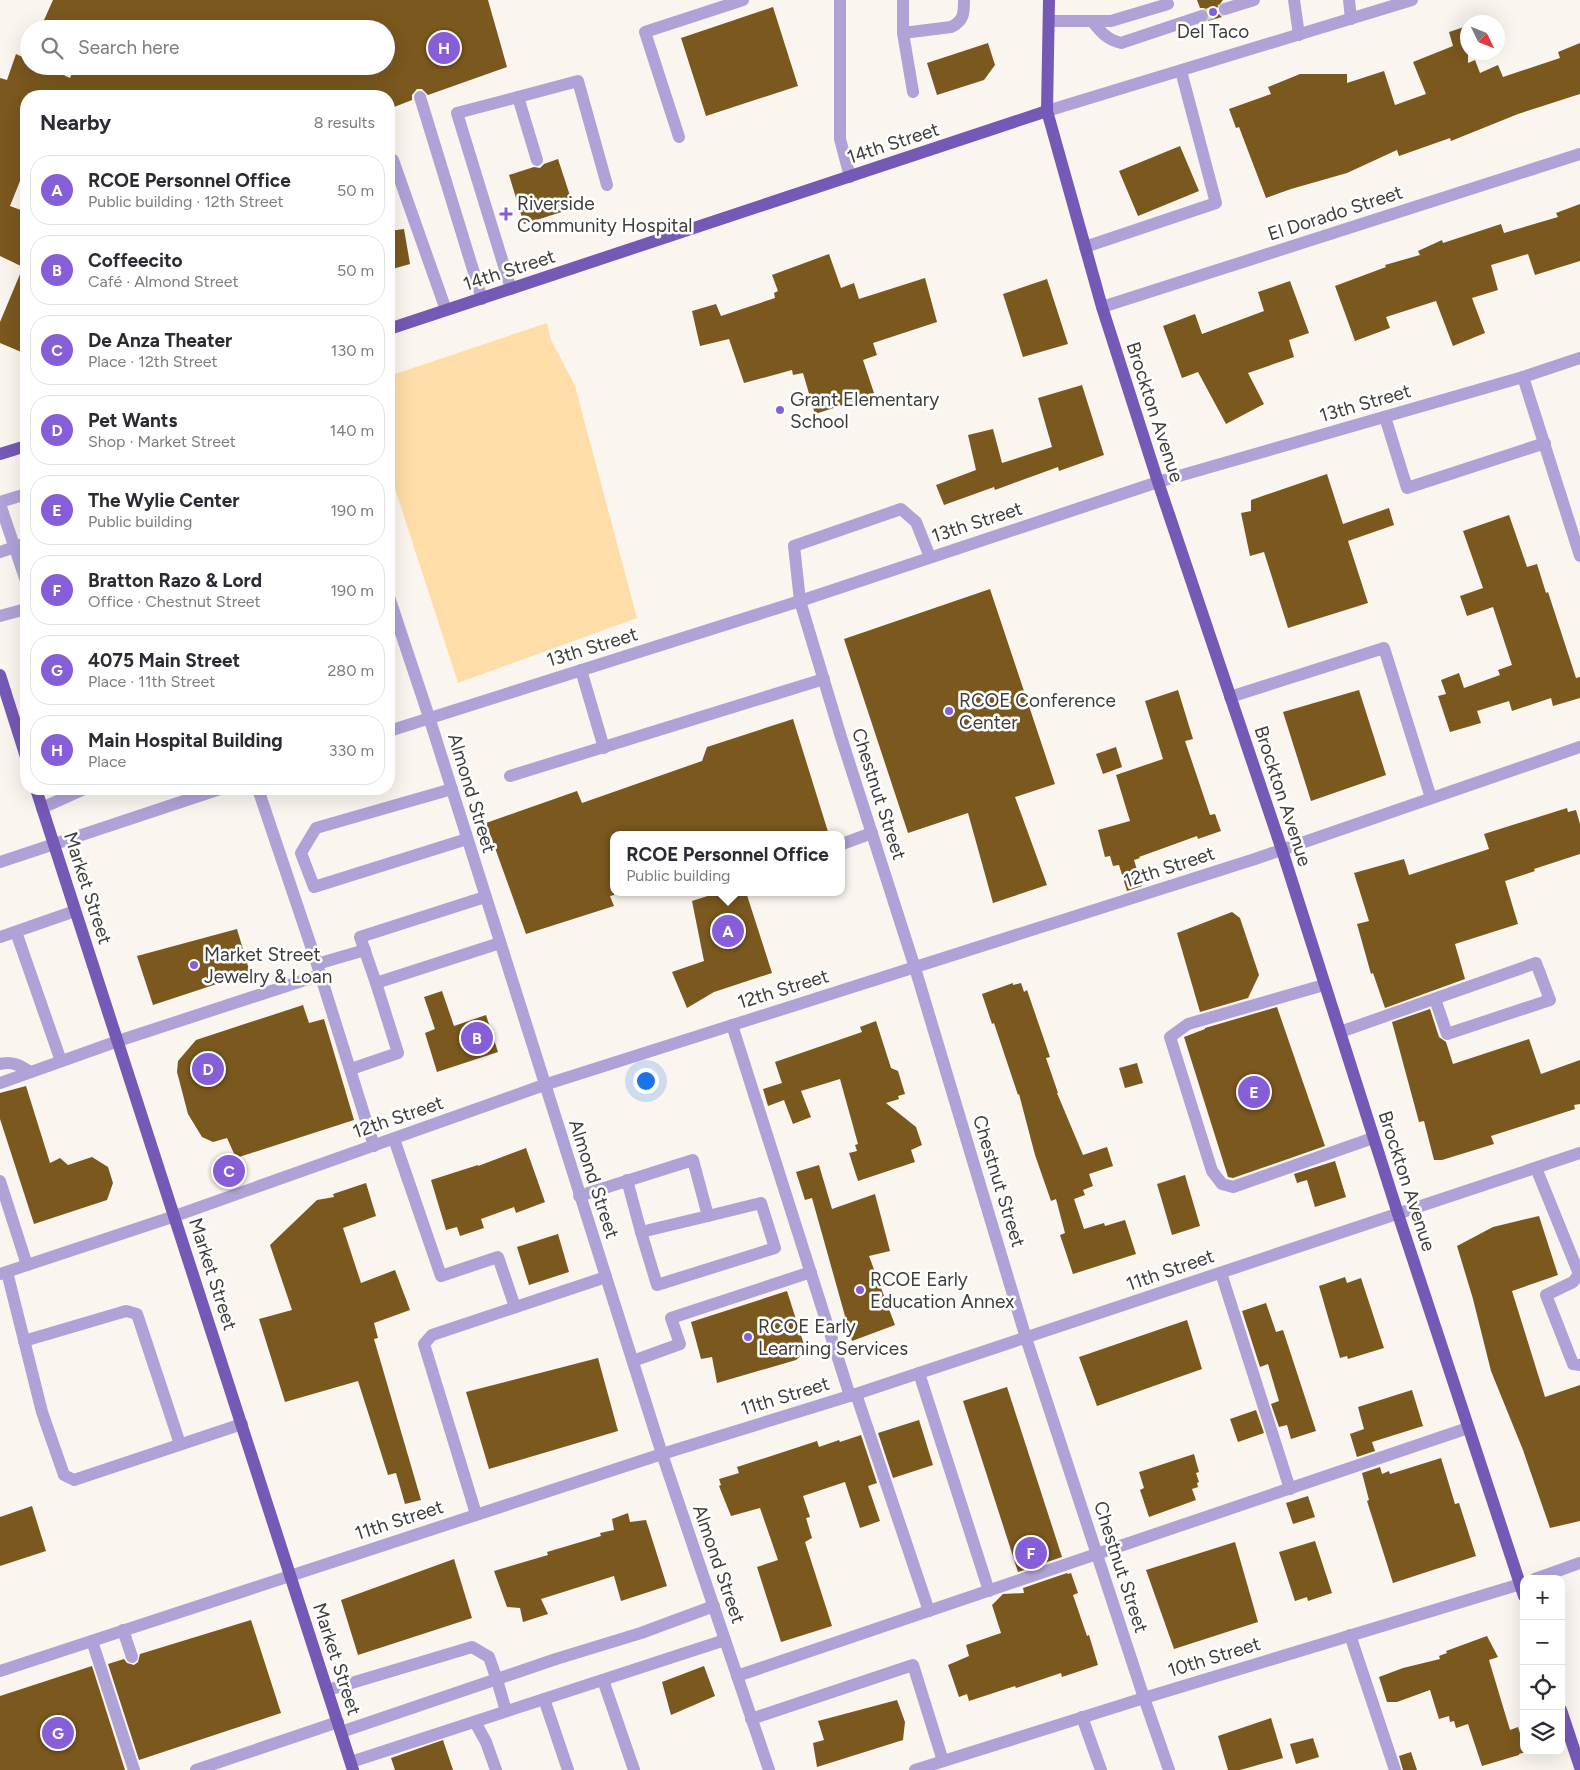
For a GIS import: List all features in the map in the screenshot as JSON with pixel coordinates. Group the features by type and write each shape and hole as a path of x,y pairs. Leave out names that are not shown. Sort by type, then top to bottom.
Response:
{"main road":[{"name":"Brockton Avenue","path":"1049,0 1047,111 1102,307 1158,482 1282,850 1398,1214 1520,1582"},
{"name":"14th Street","path":"395,327 1047,111"},
{"path":"0,454 20,448"},
{"path":"0,674 20,738"},
{"name":"Market Street","path":"38,795 352,1766"},
{"path":"1565,1722 1580,1767"}],"street":[{"path":"679,137 645,32 743,0"},
{"path":"840,0 840,139 850,177"},
{"path":"903,0 903,33 913,92"},
{"path":"903,33 951,27 957,24 962,19 964,0"},
{"path":"1225,9 1254,0"},
{"path":"1294,0 1299,35"},
{"path":"1349,0 1351,18"},
{"name":"14th Street","path":"1047,111 1412,0"},
{"path":"1049,21 1111,21 1168,4"},
{"path":"1092,21 1102,34 1112,41 1121,43 1202,16"},
{"path":"1085,247 1216,202 1181,71"},
{"path":"511,289 457,113 578,81 607,185"},
{"path":"420,97 482,299"},
{"path":"518,98 537,160"},
{"name":"El Dorado Street","path":"1102,307 1580,154"},
{"path":"395,168 446,310"},
{"name":"13th Street","path":"395,729 800,601 1158,482 1523,377 1580,358"},
{"path":"1523,377 1580,556"},
{"path":"1385,417 1407,488 1545,443"},
{"path":"0,552 20,545 0,503 20,496"},
{"name":"Chestnut Street","path":"930,557 916,522 901,508 794,546 800,601 915,968 1026,1338 1169,1770"},
{"path":"0,616 20,611"},
{"name":"Almond Street","path":"395,615 662,1454 769,1770"},
{"path":"1230,697 1384,648 1431,798"},
{"path":"581,670 604,748"},
{"path":"510,776 824,679"},
{"name":"12th Street","path":"3,1273 175,1216 544,1085 1282,850 1580,747"},
{"path":"452,790 316,828 301,853 314,887 467,839"},
{"path":"42,808 71,795"},
{"path":"0,862 202,795"},
{"path":"260,795 319,969 374,1146"},
{"path":"845,843 872,833"},
{"path":"351,1069 398,1053 380,982 360,937 485,897"},
{"path":"0,937 76,911"},
{"path":"16,932 61,1061"},
{"path":"380,982 500,943"},
{"path":"0,1083 319,969 365,950"},
{"path":"1340,1032 1536,963 1550,1000 1447,1034 1435,999"},
{"path":"1324,985 1188,1024 1170,1037 1212,1171 1222,1184 1234,1186 1374,1138"},
{"path":"732,1025 811,1272 929,1611"},
{"path":"0,1064 8,1062 19,1065 30,1072"},
{"path":"394,1139 440,1276 498,1257 515,1307"},
{"name":"11th Street","path":"0,1671 476,1514 853,1395 1580,1154"},
{"path":"580,1196 693,1160 708,1216"},
{"path":"1536,1168 1579,1274 1573,1282 1546,1295 1573,1364 1580,1365"},
{"path":"627,1180 641,1232 657,1285 775,1248 761,1203 641,1232"},
{"path":"0,1181 27,1265"},
{"path":"632,1361 680,1344 671,1318 811,1272"},
{"path":"3,1273 24,1341 42,1412 64,1475 74,1480 242,1424"},
{"path":"1222,1273 1290,1489"},
{"path":"476,1514 424,1344 432,1336 606,1277"},
{"path":"24,1341 126,1311 137,1314 180,1444"},
{"path":"920,1373 989,1591"},
{"path":"737,1676 1468,1428"},
{"path":"1546,1575 1580,1563"},
{"name":"10th Street","path":"915,1770 1350,1635 1520,1589"},
{"path":"196,1770 497,1680 556,1659 640,1633 714,1606"},
{"path":"123,1630 132,1657"},
{"path":"1350,1635 1395,1770"},
{"path":"92,1640 134,1770"},
{"path":"352,1766 506,1711 725,1640"},
{"path":"328,1690 472,1647 488,1657 506,1711"},
{"path":"751,1719 913,1665 943,1761"},
{"path":"603,1680 634,1770"},
{"path":"544,1699 568,1770"},
{"path":"1082,1718 1101,1770"},
{"path":"475,1722 486,1742 496,1770"}],"shaded area":[{"path":"547,323 551,340 575,386 637,618 458,683 395,489 395,374"}],"building":[{"path":"53,0 488,0 507,67 428,95 422,89 417,89 412,95 412,100 395,107 395,90 20,90 20,181 10,206 20,210 20,266 0,256 0,78 7,80 16,54 20,56 20,75 64,75 70,78 71,75 395,75 395,20 44,20"},
{"path":"1197,0 1223,0 1217,8 1217,12 1222,17 1208,21 1210,13 1204,8 1200,8"},
{"path":"773,7 798,86 706,116 681,38"},
{"path":"1460,28 1460,60 1468,60 1468,63 1475,60 1480,73 1498,65 1503,77 1560,58 1558,52 1580,43 1580,94 1518,114 1451,141 1450,138 1399,156 1397,150 1347,173 1266,198 1239,127 1236,128 1229,109 1271,94 1268,87 1300,74 1347,74 1347,83 1384,71 1395,105 1426,94 1413,62 1453,46 1449,32"},
{"path":"988,43 995,65 984,80 937,95 927,63"},
{"path":"1180,146 1199,191 1138,216 1119,171"},
{"path":"558,159 574,208 524,224 509,175 534,167 540,168 544,164"},
{"path":"1580,204 1580,261 1535,275 1528,254 1491,265 1498,290 1472,298 1485,333 1453,346 1436,301 1386,317 1390,328 1355,341 1335,286 1386,267 1385,265 1420,255 1418,251 1442,240 1443,243 1501,224 1504,233 1558,217 1556,213"},
{"path":"404,229 410,264 395,268 395,230"},
{"path":"829,254 841,288 854,283 859,299 925,278 937,322 873,343 877,355 863,360 874,393 815,414 803,373 793,375 792,370 744,383 729,339 700,346 692,311 716,304 721,316 775,298 774,293 778,291 772,275"},
{"path":"20,274 20,351 0,343 0,322"},
{"path":"1047,279 1068,344 1023,357 1003,294"},
{"path":"1290,281 1309,333 1289,340 1294,357 1248,373 1264,404 1226,424 1198,372 1182,378 1163,326 1195,314 1202,334 1264,311 1258,292"},
{"path":"1082,385 1104,455 1059,471 1058,467 995,490 994,487 944,505 936,485 976,470 968,435 993,429 1002,463 1052,447 1038,398"},
{"path":"1327,474 1343,524 1389,508 1394,525 1348,541 1368,603 1288,628 1264,552 1250,556 1241,513 1251,511 1251,500"},
{"path":"1509,515 1527,567 1537,564 1546,593 1548,592 1576,678 1580,677 1580,698 1553,706 1551,698 1512,711 1509,701 1477,711 1481,723 1450,732 1438,696 1446,694 1441,680 1459,673 1464,688 1500,675 1498,670 1512,665 1493,607 1467,616 1460,596 1483,588 1463,531"},
{"name":"RCOE Conference Center","path":"990,589 1055,784 1015,797 1047,885 993,903 968,813 908,833 844,639"},
{"path":"1178,690 1193,739 1185,741 1210,815 1215,814 1221,831 1198,839 1197,836 1134,860 1142,886 1127,891 1119,865 1113,866 1110,856 1105,857 1098,830 1130,821 1116,775 1163,759 1145,701"},
{"path":"1359,690 1386,775 1311,801 1283,712"},
{"path":"793,719 828,831 610,831 610,896 614,906 526,934 486,823 577,791 582,803 702,761 707,747"},
{"path":"1116,747 1122,767 1103,774 1096,754"},
{"path":"1567,808 1568,812 1576,810 1580,824 1580,854 1505,881 1518,924 1455,944 1465,979 1385,1008 1373,973 1371,974 1357,924 1369,921 1354,873 1404,859 1409,875 1489,849 1484,834"},
{"path":"708,896 747,896 772,973 714,992 687,1008 672,972 704,961 692,901"},
{"path":"1232,912 1240,918 1259,975 1248,998 1200,1012 1177,933"},
{"name":"Market Street Jewelry & Loan","path":"237,929 250,973 153,1005 137,956"},
{"path":"1013,983 1013,985 1021,983 1024,992 1027,990 1050,1057 1046,1058 1057,1093 1083,1155 1107,1147 1113,1166 1089,1174 1093,1186 1083,1190 1085,1195 1074,1199 1084,1229 1104,1223 1105,1226 1125,1220 1136,1254 1073,1274 1060,1235 1065,1233 1056,1199 1051,1201 1035,1155 1019,1094 982,994"},
{"path":"442,991 454,1026 486,1015 498,1052 437,1072 425,1033 435,1029 424,997"},
{"path":"303,1005 309,1023 324,1019 354,1120 236,1158 227,1138 213,1142 202,1137 188,1114 177,1072 178,1061 196,1040"},
{"path":"1277,1007 1325,1146 1233,1178 1228,1177 1184,1037 1205,1028"},
{"path":"1430,1009 1439,1037 1446,1042 1453,1064 1529,1039 1541,1074 1580,1060 1580,1104 1574,1105 1575,1109 1491,1136 1494,1144 1442,1160 1434,1160 1424,1121 1419,1122 1392,1022"},
{"path":"876,1021 891,1068 898,1071 905,1094 898,1096 899,1099 886,1103 916,1127 922,1145 911,1150 915,1162 858,1181 849,1153 857,1151 855,1145 858,1144 840,1079 801,1091 811,1117 793,1124 784,1100 768,1106 763,1089 782,1083 775,1062 862,1032 860,1027"},
{"path":"1137,1063 1143,1083 1125,1088 1119,1068"},
{"path":"26,1086 50,1163 60,1158 68,1165 92,1157 108,1167 113,1183 107,1200 34,1224 0,1119 0,1093"},
{"path":"526,1148 545,1202 516,1213 514,1207 481,1219 484,1228 460,1236 457,1227 446,1230 431,1180 478,1166"},
{"path":"1335,1161 1346,1197 1315,1207 1307,1180 1297,1183 1294,1174"},
{"name":"RCOE Early Education Annex","path":"819,1165 832,1209 875,1194 890,1251 869,1256 895,1325 852,1341 812,1198 805,1200 796,1172"},
{"path":"1185,1175 1200,1226 1172,1235 1157,1184"},
{"path":"366,1183 376,1216 343,1228 361,1283 395,1270 410,1310 374,1323 378,1338 374,1339 421,1500 405,1504 396,1473 388,1475 358,1381 285,1402 259,1319 292,1310 270,1245 317,1200 334,1197 333,1194"},
{"path":"1539,1216 1558,1275 1512,1291 1545,1397 1580,1385 1580,1521 1550,1528 1523,1450 1491,1371 1473,1299 1457,1246 1493,1227"},
{"path":"558,1234 569,1272 529,1285 517,1247"},
{"path":"1345,1277 1347,1283 1361,1278 1384,1348 1348,1359 1347,1356 1340,1358 1319,1286"},
{"name":"RCOE Early Learning Services","path":"787,1291 806,1351 796,1360 717,1383 712,1357 701,1359 691,1322"},
{"path":"1266,1303 1276,1332 1283,1330 1316,1431 1291,1439 1287,1425 1279,1427 1271,1404 1279,1401 1268,1364 1260,1367 1242,1311"},
{"path":"1187,1320 1202,1369 1097,1406 1079,1357"},
{"path":"598,1358 618,1431 489,1469 466,1392"},
{"path":"1007,1387 1062,1557 1018,1572 963,1401"},
{"path":"1412,1390 1423,1426 1372,1442 1375,1451 1357,1457 1350,1434 1364,1429 1358,1407"},
{"path":"1256,1410 1264,1433 1238,1442 1230,1419"},
{"path":"919,1420 933,1465 893,1478 878,1433"},
{"path":"861,1435 877,1483 868,1486 880,1521 860,1528 845,1482 803,1496 810,1517 806,1518 812,1538 805,1542 832,1626 781,1642 757,1567 778,1560 760,1508 731,1516 719,1486 721,1485 719,1479 739,1473 737,1467 817,1441 819,1447"},
{"path":"1194,1454 1199,1472 1196,1473 1199,1482 1197,1483 1198,1487 1192,1489 1196,1500 1149,1517 1140,1490 1144,1488 1139,1472"},
{"path":"1441,1458 1455,1504 1459,1503 1476,1556 1393,1583 1367,1501 1369,1500 1362,1473 1380,1467 1382,1474 1389,1471 1390,1474"},
{"path":"1308,1496 1315,1517 1293,1524 1286,1503"},
{"path":"32,1506 46,1551 0,1566 0,1517"},
{"path":"628,1513 630,1522 646,1520 667,1586 621,1601 614,1576 541,1599 548,1614 523,1622 520,1608 507,1607 494,1571 548,1555 547,1552 601,1536 600,1533 614,1530 612,1519"},
{"path":"1315,1541 1332,1593 1308,1601 1307,1597 1295,1601 1279,1552"},
{"path":"1235,1542 1258,1622 1174,1649 1146,1570"},
{"path":"454,1559 472,1618 358,1655 341,1600"},
{"path":"1071,1573 1078,1593 1073,1595 1087,1636 1089,1635 1098,1665 1062,1677 1061,1673 969,1701 967,1694 959,1697 948,1665 969,1656 966,1645 1001,1633 992,1605 1003,1594 1024,1593 1023,1588"},
{"path":"251,1620 281,1713 139,1760 108,1664 124,1659 127,1663 134,1665 138,1662 140,1654"},
{"path":"1487,1636 1498,1657 1489,1660 1510,1730 1518,1727 1520,1733 1519,1755 1482,1766 1468,1724 1456,1728 1454,1721 1450,1722 1449,1716 1439,1719 1430,1690 1397,1702 1387,1702 1379,1677 1403,1668 1440,1659 1439,1656 1447,1653 1446,1651"},
{"path":"92,1666 125,1770 0,1770 0,1696"},
{"path":"704,1666 715,1696 671,1715 662,1682"},
{"path":"897,1700 905,1722 903,1740 817,1767 813,1743 824,1740 818,1721"},
{"path":"1271,1718 1283,1758 1240,1770 1228,1770 1218,1736"},
{"path":"1313,1738 1319,1757 1296,1764 1290,1744"},
{"path":"443,1740 453,1770 395,1770 391,1758"},
{"path":"1411,1752 1417,1770 1403,1770 1399,1756"}],"tunnel":[{"path":"1202,16 1225,9"}],"place":[{"name":"Del Taco","path":"1213,12"},
{"name":"Main Hospital Building","path":"444,48"},
{"name":"Riverside Community Hospital","path":"506,214"},
{"name":"Grant Elementary School","path":"780,410"},
{"name":"RCOE Conference Center","path":"949,711"},
{"name":"RCOE Personnel Office","path":"728,931"},
{"name":"Market Street Jewelry & Loan","path":"194,965"},
{"name":"Coffeecito","path":"477,1038"},
{"name":"Pet Wants","path":"208,1069"},
{"name":"The Wylie Center","path":"1254,1092"},
{"name":"De Anza Theater","path":"229,1171"},
{"name":"RCOE Early Education Annex","path":"860,1290"},
{"name":"RCOE Early Learning Services","path":"748,1337"},
{"name":"Bratton Razo & Lord","path":"1031,1553"},
{"name":"4075 Main Street","path":"58,1733"}]}
